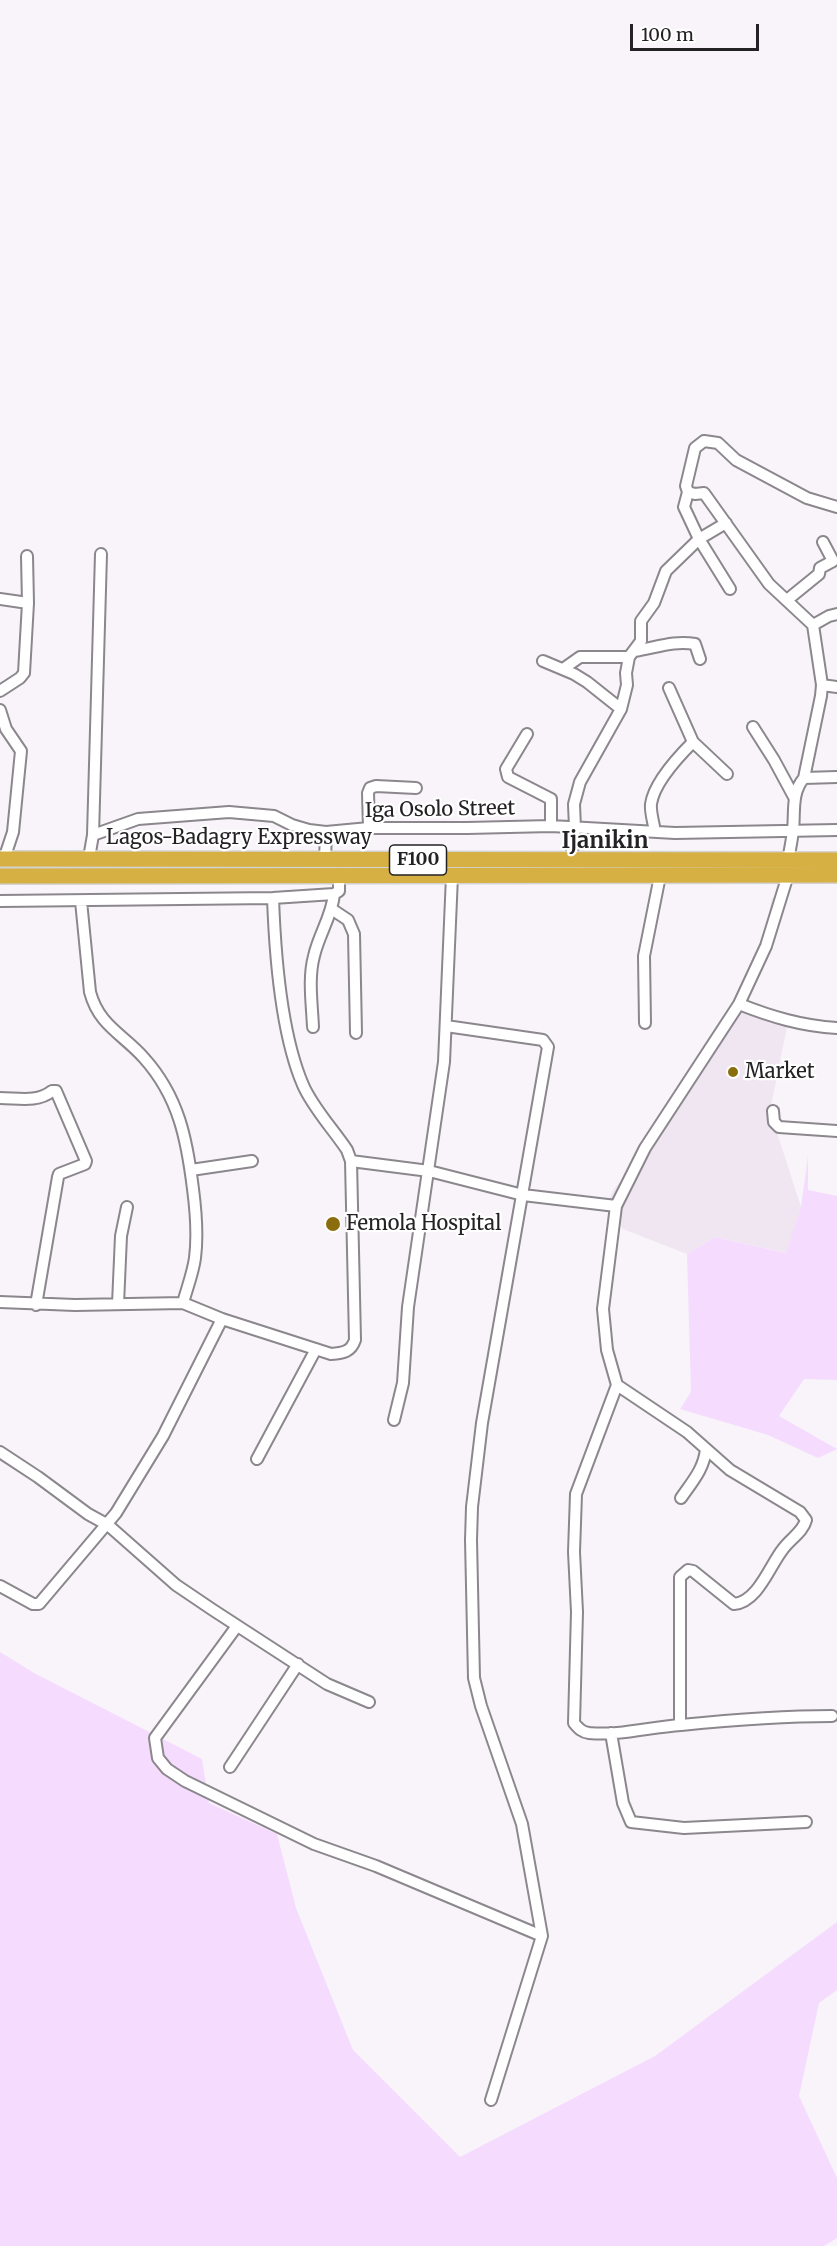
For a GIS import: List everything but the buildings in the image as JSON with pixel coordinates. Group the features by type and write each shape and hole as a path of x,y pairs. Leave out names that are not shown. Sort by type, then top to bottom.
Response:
{"highway":[{"name":"Lagos-Badagry Expressway","path":"2,859 571,859 788,867 837,875"},
{"name":"Lagos-Badagry Expressway","path":"0,876 660,876 788,867 837,860"}],"street":[{"path":"730,589 699,539 684,507 688,492 686,486 696,448 704,441 718,443 736,460 807,498 837,507"},
{"path":"688,492 704,493 745,548 758,571 813,625 822,685 819,710 804,778 798,785 794,798 793,832 788,867 766,946 740,1004 645,1148 616,1206 603,1309 607,1350 617,1385 576,1494 574,1552 577,1612 574,1723 579,1730 611,1734 680,1725 784,1716 832,1716"},
{"path":"571,859 574,804 579,782 621,709 627,685 626,673 632,654 641,641 641,621 654,603 666,571 699,539 726,523"},
{"path":"787,600 819,574 820,568 833,561 823,542"},
{"path":"89,858 93,835 101,554"},
{"path":"0,691 24,673 28,603 27,556"},
{"path":"0,599 28,603"},
{"path":"813,625 837,614"},
{"path":"563,669 580,657 632,654 677,642 694,644 700,660"},
{"path":"543,661 587,682 621,709"},
{"path":"822,685 837,687"},
{"path":"669,688 693,742 727,774"},
{"path":"0,710 6,729 21,751 13,832 2,859"},
{"path":"753,727 794,798"},
{"path":"527,734 506,769 506,773 508,777 551,798 551,825"},
{"path":"656,832 650,808 652,800 668,768 693,742"},
{"path":"804,778 837,777"},
{"path":"369,828 370,788 376,786 416,788"},
{"name":"Iga Osolo Street","path":"93,835 138,819 229,812 274,816 292,825 326,832 369,828 551,825 656,832 837,830"},
{"path":"325,860 326,832"},
{"path":"394,1420 403,1383 408,1307 444,1062 452,876"},
{"path":"645,1023 644,956 660,876"},
{"path":"0,901 273,898 334,894 339,891 339,877"},
{"path":"313,1027 311,968 321,931 333,910 334,894"},
{"path":"0,1302 36,1305 183,1303 222,1319 332,1354 345,1353 353,1347 355,1340 351,1161 347,1150 303,1085 296,1063 285,1022 273,898"},
{"path":"81,901 90,992 94,1006 102,1020 143,1057 158,1076 171,1098 183,1128 191,1170 196,1217 195,1259 183,1303"},
{"path":"333,910 348,920 354,934 356,1033"},
{"path":"740,1004 784,1020 810,1026 837,1028"},
{"path":"446,1026 547,1043 523,1195 476,1460 471,1540 474,1678 481,1707 522,1824 542,1936 491,2100"},
{"path":"0,1098 36,1099 56,1091 86,1161 85,1164 60,1174 58,1177 36,1305"},
{"path":"772,1110 774,1122 779,1127 837,1131"},
{"path":"191,1170 252,1161"},
{"path":"351,1161 429,1171 523,1195 616,1206"},
{"path":"118,1304 121,1236 127,1207"},
{"path":"0,1586 33,1604 39,1604 108,1525 164,1436 222,1319"},
{"path":"257,1459 316,1349"},
{"path":"617,1385 687,1432 730,1470 803,1515 806,1522 782,1550 761,1584 743,1601 734,1604 693,1571 688,1570 680,1577 680,1725"},
{"path":"681,1498 697,1476 705,1460 706,1449"},
{"path":"0,1452 88,1514 108,1525 176,1584 237,1626 327,1684 369,1702"},
{"path":"237,1626 155,1738 158,1758 167,1769 185,1781 299,1837 376,1866 542,1936"},
{"path":"230,1767 298,1664"},
{"path":"611,1734 623,1803 631,1822 684,1828 806,1822"}],"shaded area":[{"name":"Market","path":"785,897 743,996 747,1002 783,1018 834,1024 787,1027 770,1111 801,1207 787,1253 715,1237 687,1254 623,1229 607,1202 614,1189 627,1174 710,1036 726,1021 733,1002 761,950 772,898"},
{"path":"808,1156 808,1190 837,1196 837,1380 804,1379 779,1416 837,1449 818,1458 768,1435 680,1409 691,1392 687,1254 715,1237 786,1253 801,1207"},
{"path":"0,1652 34,1673 202,1759 209,1803 277,1834 296,1908 353,2050 460,2157 655,2056 837,1922 837,1990 819,2003 799,2096 837,2178 837,2238 824,2246 0,2246"}],"place":[{"name":"Market","path":"733,1072"},
{"name":"Femola Hospital","path":"333,1224"}],"district":[{"name":"Ijanikin","path":"605,842"}]}
